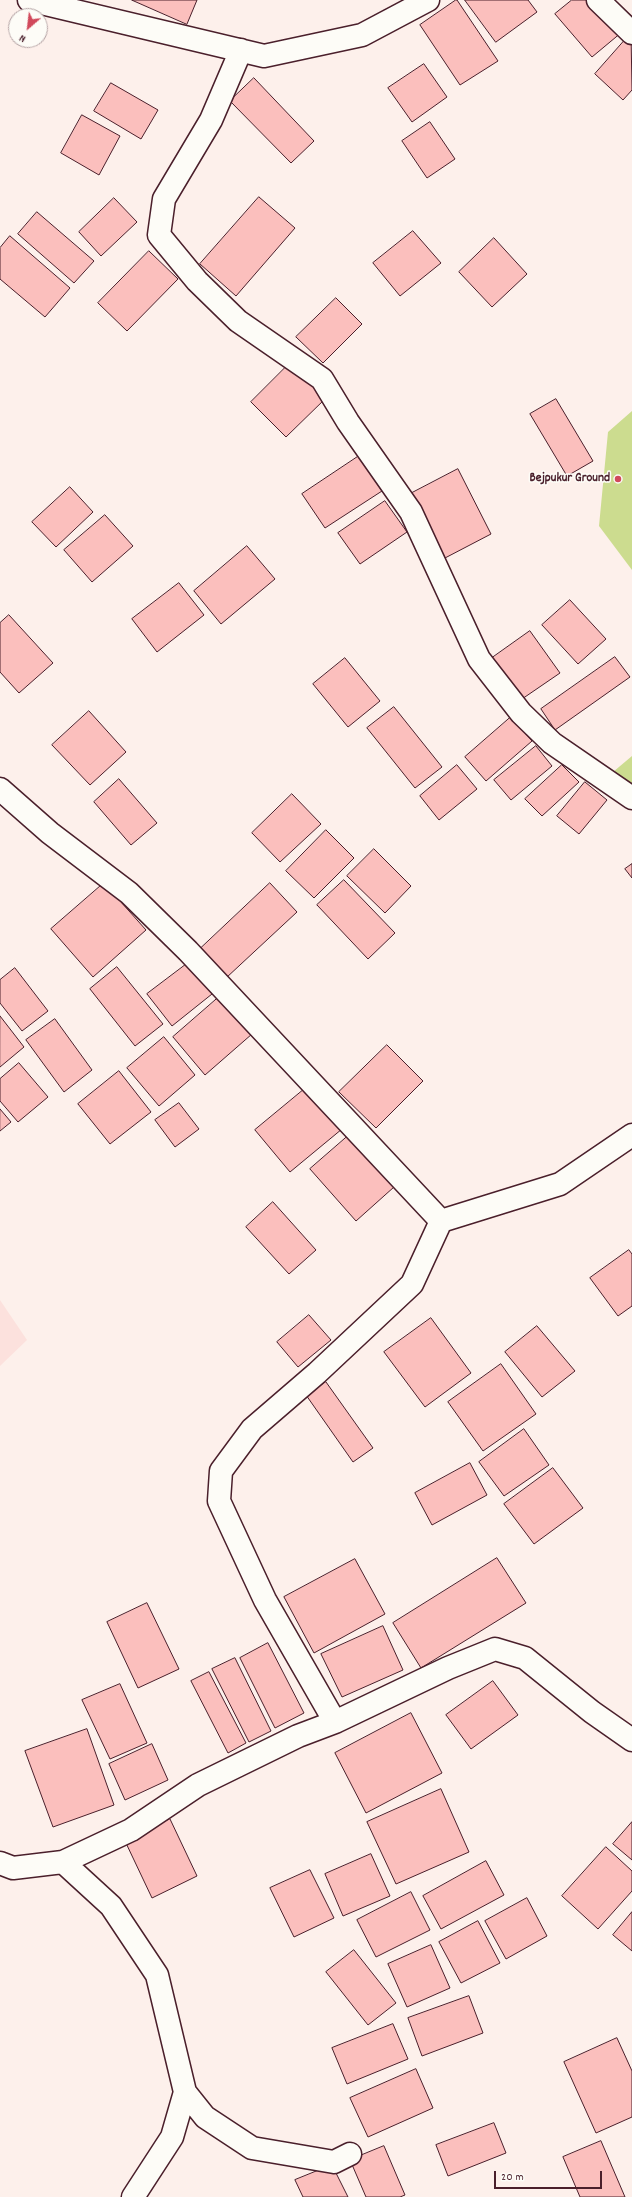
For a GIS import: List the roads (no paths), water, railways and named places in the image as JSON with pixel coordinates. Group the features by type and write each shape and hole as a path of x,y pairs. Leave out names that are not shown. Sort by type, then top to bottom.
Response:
{"street":[{"path":"29,0 264,56 362,35 428,0"},
{"path":"598,0 632,33"},
{"path":"241,50 211,120 164,199 159,235 197,281 238,321 322,379 348,422 410,512 478,659 521,713 552,744 632,798"},
{"path":"0,789 50,833 134,898 188,952 441,1221"},
{"path":"335,1722 266,1600 219,1501 221,1471 252,1429 317,1373 412,1284 441,1221 560,1184 632,1134"},
{"path":"0,1863 12,1868 63,1862 131,1830 198,1785 298,1736 335,1722 448,1668 495,1649 525,1658 592,1712 632,1740"},
{"path":"63,1862 111,1906 157,1975 185,2092 205,2117 252,2148 334,2162 350,2154"},
{"path":"133,2197 172,2137 185,2092"}],"place":[{"name":"Bejpukur Ground","path":"618,479"}]}
